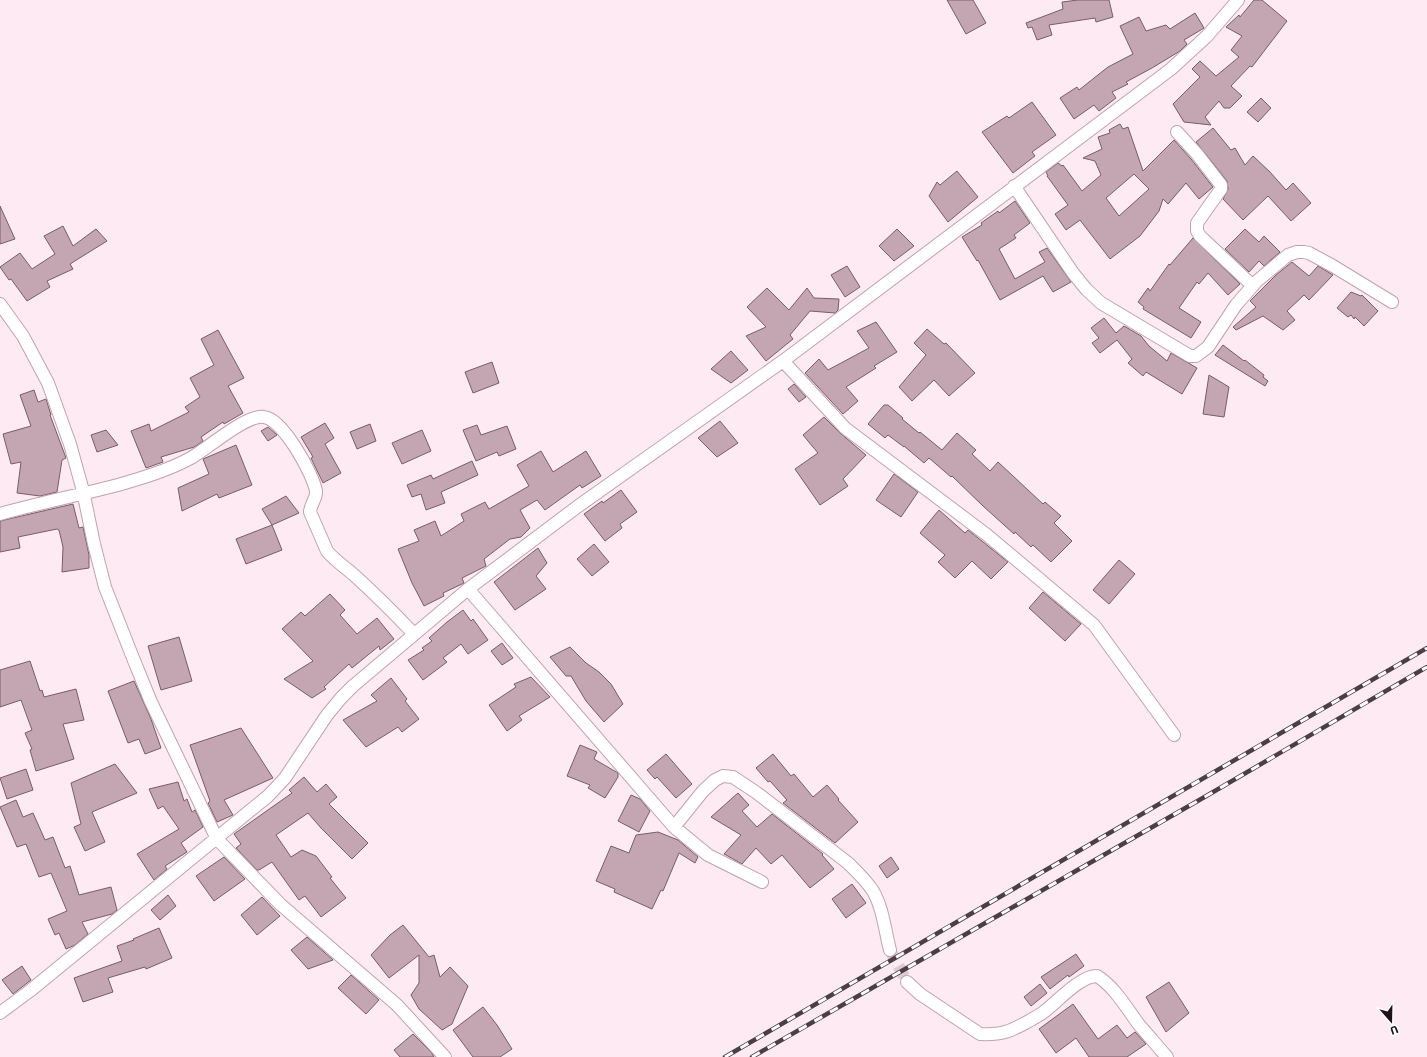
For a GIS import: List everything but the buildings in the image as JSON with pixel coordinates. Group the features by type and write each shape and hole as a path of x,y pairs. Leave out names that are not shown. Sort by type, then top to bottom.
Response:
{"street":[{"path":"0,1013 31,990 268,796 285,778 327,715 341,698 353,686 468,589 577,507 783,361 1171,69 1207,36 1238,0"},
{"path":"1178,132 1221,185 1221,189 1197,223 1197,231 1200,236 1253,286"},
{"path":"1014,186 1073,273 1086,289 1102,303 1190,356 1196,356 1208,347 1236,305 1253,286 1288,255 1297,252 1304,252 1333,266 1392,302"},
{"path":"0,304 23,336 48,383 70,444 84,494 94,544 105,587 132,658 217,839 280,904 397,1005 444,1057"},
{"path":"783,361 845,428 987,535 1094,625 1174,735"},
{"path":"0,514 84,494 152,475 174,467 190,459 247,421 258,416 265,416 272,419 285,433 308,469 316,494 310,512 327,551 353,574 414,634"},
{"path":"468,589 674,827 708,855 762,882"},
{"path":"674,827 703,791 715,780 723,776 733,777 757,793 848,863 860,874 874,892 890,950"},
{"path":"907,982 920,994 980,1034 991,1035 1009,1032 1043,1013 1077,984 1091,977 1097,976 1104,980 1119,997 1141,1027 1167,1057"}],"tunnel":[{"path":"890,950 907,982"}],"railway":[{"path":"725,1057 1427,648"},
{"path":"752,1057 1208,795 1427,667"}]}
